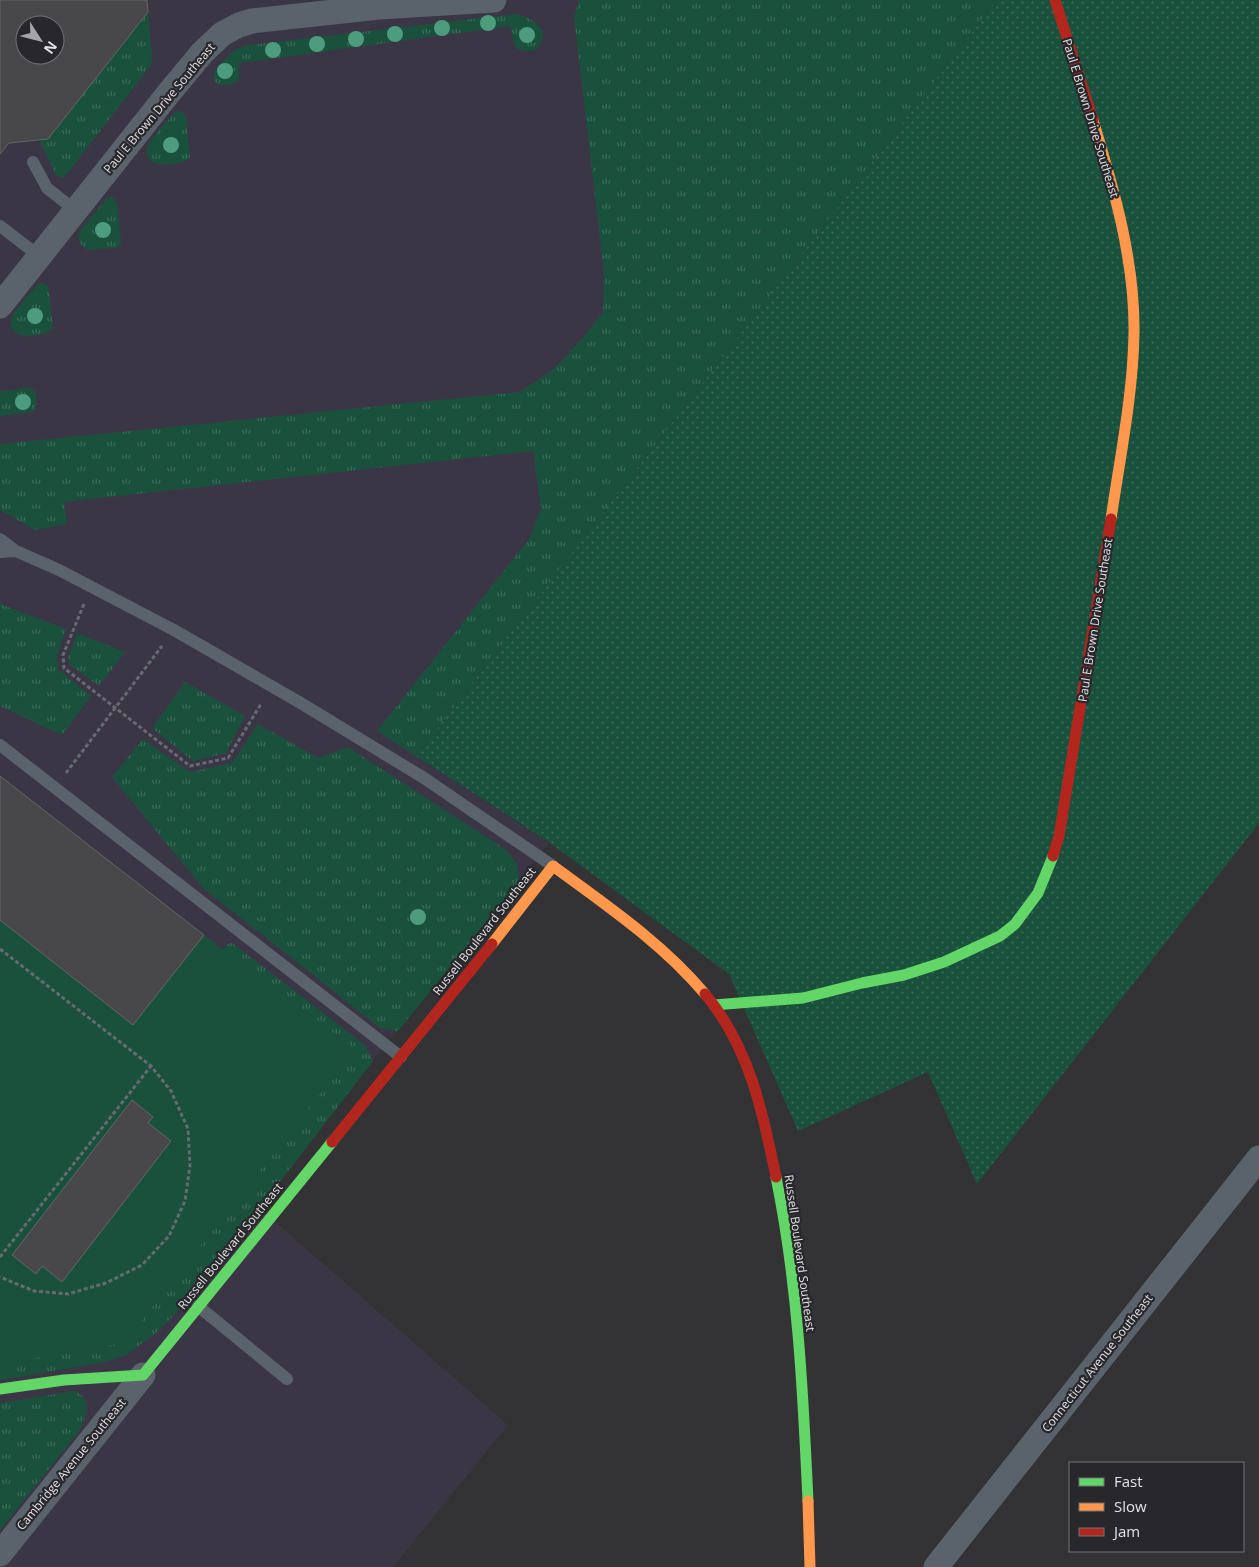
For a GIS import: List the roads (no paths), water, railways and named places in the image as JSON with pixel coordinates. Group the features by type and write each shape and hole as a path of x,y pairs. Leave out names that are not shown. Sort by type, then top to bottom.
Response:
{"street":[{"name":"Paul E Brown Drive Southeast","path":"0,306 168,94 202,53 222,34 252,21 379,7 494,0"},
{"name":"Paul E Brown Drive Southeast","path":"714,1005 803,998 862,983 904,975 944,962 1000,936 1015,924 1038,893 1051,863 1059,836 1104,565 1130,395 1134,332 1129,259 1108,169 1055,0"},
{"name":"Russell Boulevard Southeast","path":"142,1375 401,1057 553,866 643,933 673,960 714,1005 733,1034 749,1069 765,1123 780,1191 788,1243 799,1346 806,1448 810,1567"},
{"name":"Connecticut Avenue Southeast","path":"936,1567 1259,1158"},
{"path":"0,1389 64,1380 142,1375"},
{"name":"Cambridge Avenue Southeast","path":"0,1554 142,1375"}],"lane":[{"path":"33,162 48,188 76,210"},
{"path":"0,226 40,256"},
{"path":"0,539 16,551 59,570 174,630 272,687 424,778 553,866"},
{"path":"0,552 16,551"},
{"path":"0,745 401,1057"},
{"path":"198,1306 287,1379"}]}
